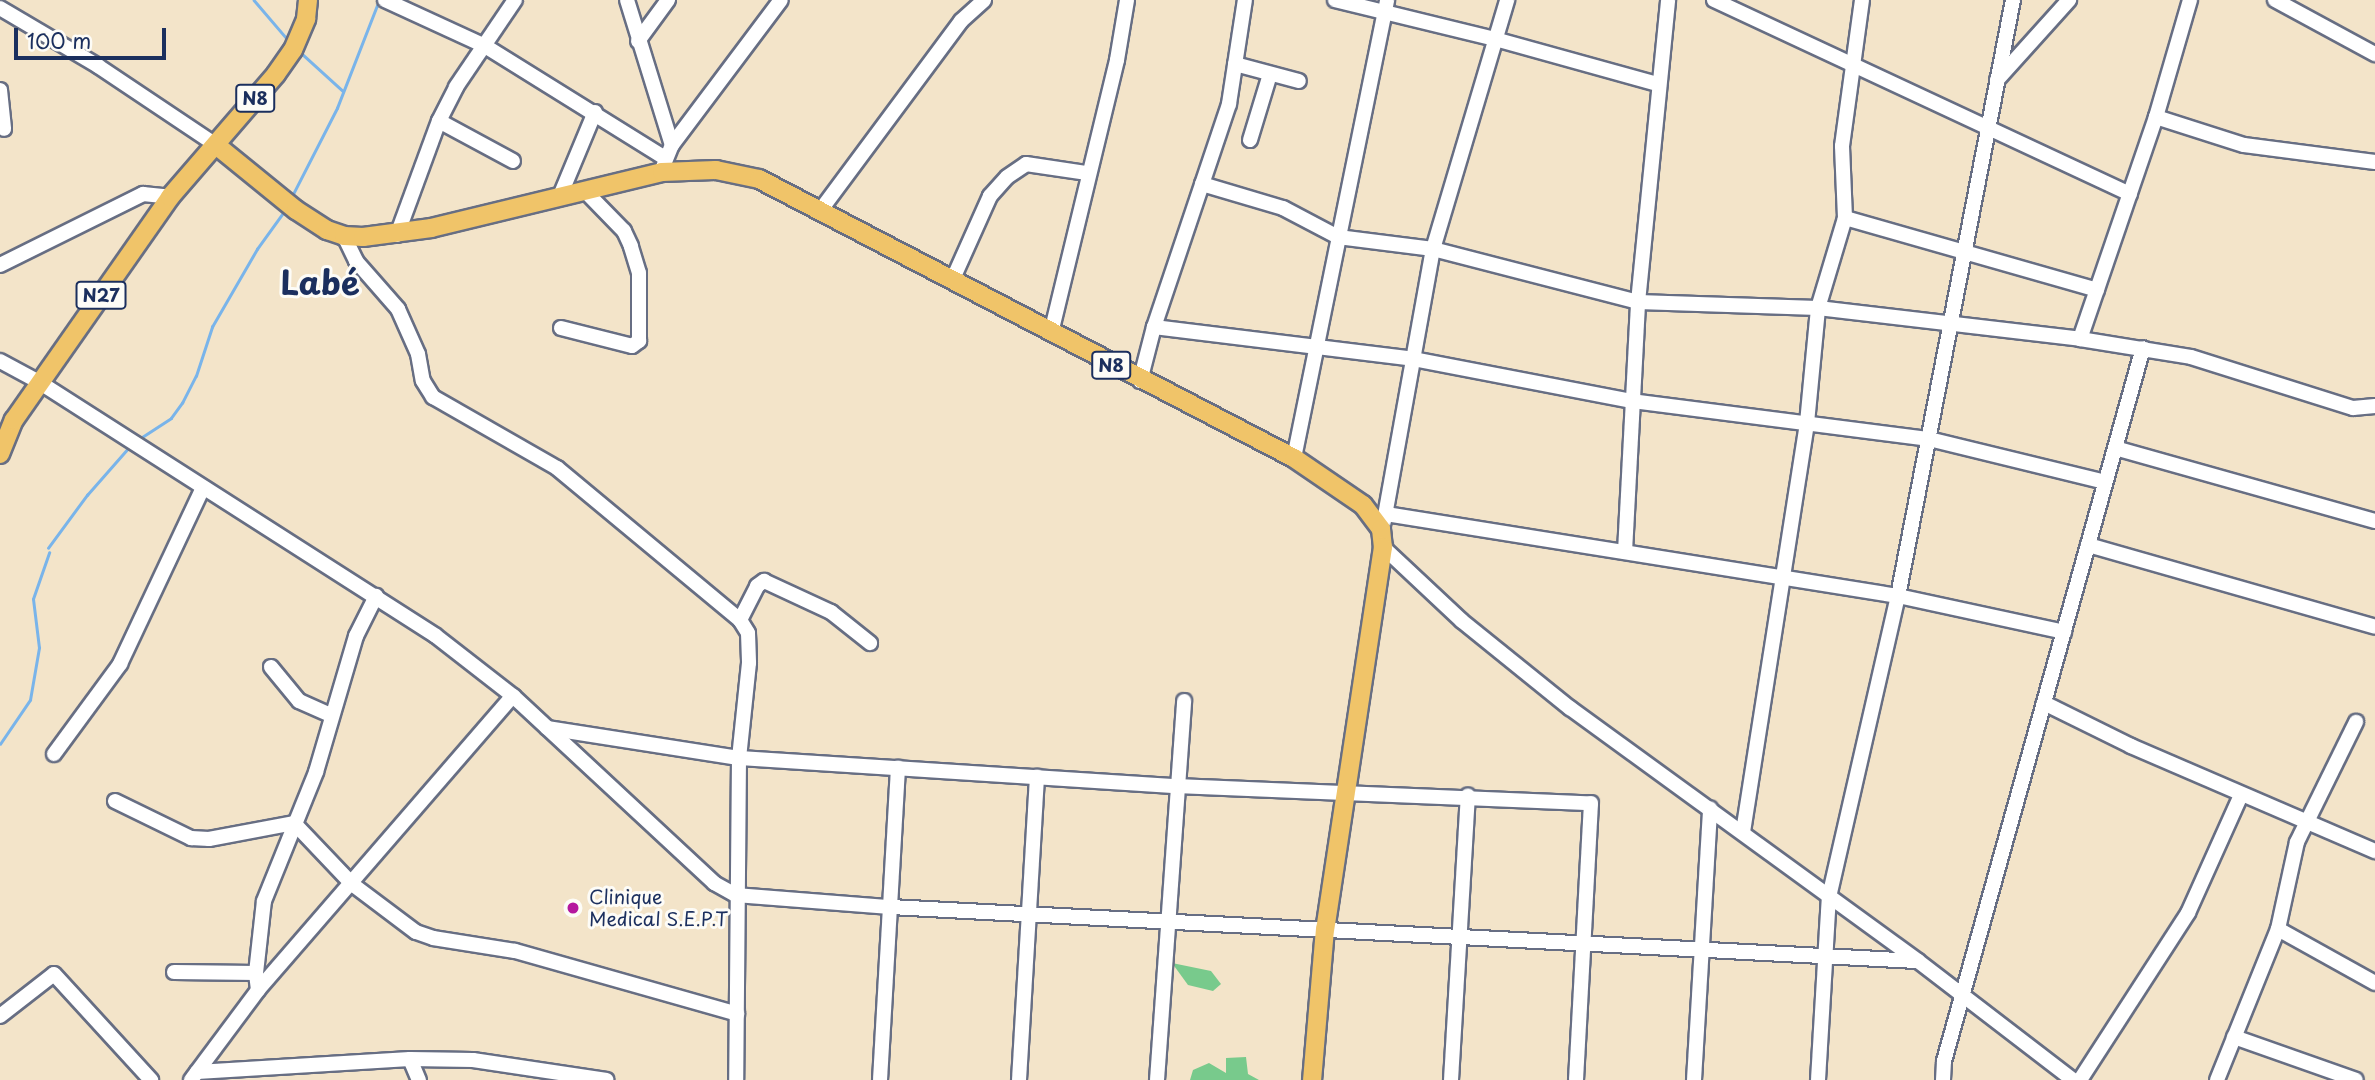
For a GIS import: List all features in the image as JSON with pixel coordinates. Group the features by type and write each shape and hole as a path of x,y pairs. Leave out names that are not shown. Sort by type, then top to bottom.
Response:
{"main road":[{"name":"N8","path":"308,0 306,19 295,46 215,145 296,211 344,236 397,235 584,190 663,165 716,170 759,179 1294,458 1363,505 1383,530"},
{"name":"N27","path":"0,454 13,420 39,382 170,197 215,145"},
{"path":"1312,1080 1325,929 1383,530"}],"street":[{"path":"385,0 485,46 595,112 663,165 673,145 780,0"},
{"path":"397,235 439,121 456,87 515,0"},
{"path":"628,0 638,41 673,145"},
{"path":"638,41 668,0"},
{"path":"820,211 961,22 984,0"},
{"path":"1051,333 1087,173 1117,60 1127,0"},
{"path":"1140,380 1154,327 1229,104 1245,0"},
{"path":"1335,0 1386,5 1495,39 1657,84"},
{"path":"1383,530 1433,249 1507,0"},
{"path":"1625,552 1637,302 1657,84 1668,0"},
{"path":"1714,0 2130,194"},
{"path":"1743,832 1785,578 1807,423 1818,308 1845,218 1842,146 1862,0"},
{"path":"1818,1080 1829,897 1898,596 2013,0"},
{"path":"1997,79 2069,0"},
{"path":"2080,339 2156,117 2190,0"},
{"path":"2275,0 2375,54"},
{"path":"1294,458 1386,5"},
{"path":"0,9 98,66 215,145"},
{"path":"1235,64 1299,81"},
{"path":"1251,140 1270,74"},
{"path":"0,90 4,129"},
{"path":"560,196 595,112"},
{"path":"2156,117 2244,145 2375,162"},
{"path":"439,121 513,161"},
{"path":"952,281 990,195 1007,177 1026,164 1087,173"},
{"path":"1202,184 1283,208 1338,237 1433,249 1637,302 1818,308 2080,339 2191,357 2353,408 2375,406"},
{"path":"561,328 632,346 639,341 639,273 631,246 624,231 584,190"},
{"path":"0,265 143,194 170,197"},
{"path":"1845,218 2097,290"},
{"path":"344,236 356,261 398,309 414,344 423,382 433,397 556,468 740,620 748,633 749,663 738,758 736,1080"},
{"path":"1154,327 1413,359 1632,401 1929,439 2105,482"},
{"path":"1943,1080 1944,1061 2143,348"},
{"path":"0,361 39,382 436,636 513,696 714,883 736,895 891,907 1918,961"},
{"path":"2115,448 2375,521"},
{"path":"54,754 120,664 203,488"},
{"path":"1383,530 1625,552 1898,596 2064,632"},
{"path":"1383,530 1462,621 1570,708 1963,994 2067,1078"},
{"path":"2088,545 2375,626"},
{"path":"740,620 757,586 764,581 831,612 870,643"},
{"path":"258,990 256,973 264,901 316,772 356,636 376,596"},
{"path":"271,667 299,701 332,716"},
{"path":"194,1076 258,990 513,696"},
{"path":"1157,1080 1184,701"},
{"path":"2044,703 2241,795 2375,851"},
{"path":"2217,1080 2277,929 2297,842 2356,722"},
{"path":"546,728 738,758 1177,786 1591,803 1576,1080"},
{"path":"880,1080 898,768"},
{"path":"1019,1080 1037,777"},
{"path":"2080,1080 2188,913 2241,795"},
{"path":"1451,1080 1468,796"},
{"path":"115,801 191,838 209,839 295,823"},
{"path":"1694,1080 1710,808"},
{"path":"295,823 352,884 416,932 433,939 515,951 737,1014"},
{"path":"2277,929 2375,983"},
{"path":"174,972 256,973"},
{"path":"0,1016 54,974 151,1080"},
{"path":"2234,1037 2356,1080"},
{"path":"194,1076 410,1059 473,1060 607,1080"},
{"path":"410,1059 419,1080"}],"green space":[{"path":"1172,963 1211,971 1221,984 1213,991 1188,985"},
{"path":"1246,1057 1248,1074 1259,1080 1190,1080 1193,1070 1209,1063 1226,1073 1226,1058"}],"waterway":[{"path":"254,0 289,41"},
{"path":"291,198 337,108 379,0"},
{"path":"299,51 343,91"},
{"path":"139,439 171,418 182,403 196,376 212,327 257,249 285,210"},
{"path":"48,548 87,495 131,445"},
{"path":"0,744 30,700 39,648 33,599 49,553"}],"place":[{"name":"Clinique Medical S.E.P.T","path":"573,908"}],"district":[{"name":"Labé","path":"320,282"}]}
